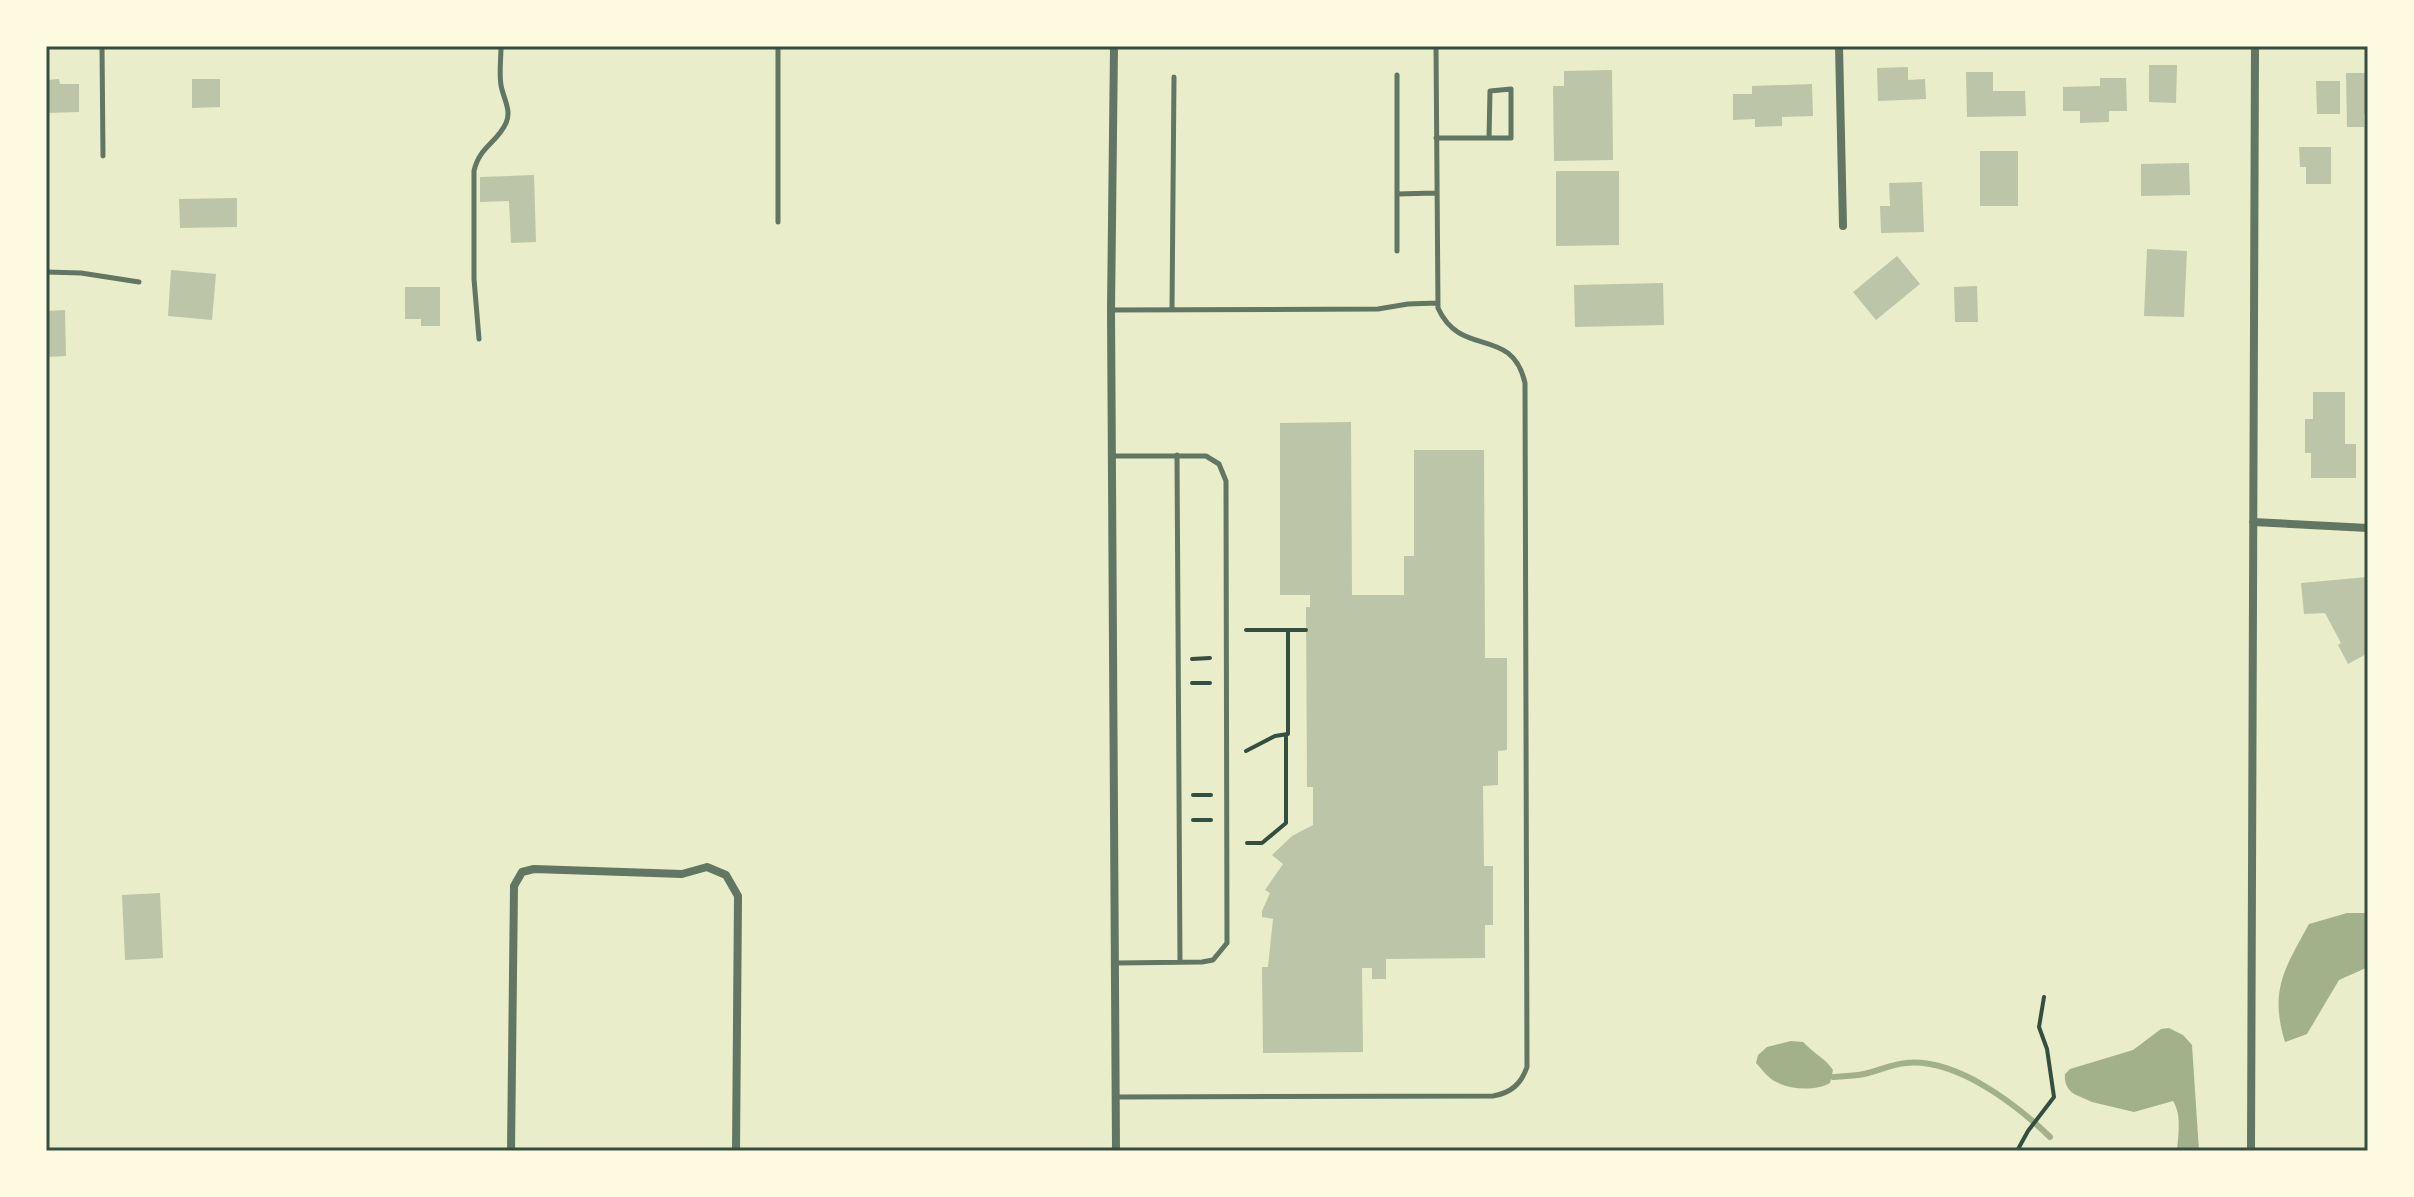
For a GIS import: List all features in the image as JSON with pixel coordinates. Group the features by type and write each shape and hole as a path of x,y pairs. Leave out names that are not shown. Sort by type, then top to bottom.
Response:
{"street":[{"path":"1114,46 1111,310 1116,1151"},
{"path":"1839,46 1843,226"},
{"path":"2251,1151 2255,46"},
{"path":"2253,522 2368,528"},
{"path":"511,1151 514,886 522,872 534,869 682,874 707,867 726,875 738,896 736,1151"}],"lane":[{"path":"102,46 103,156"},
{"path":"479,339 474,279 474,171 477,158 505,126 508,116 501,88 501,46"},
{"path":"778,46 778,222"},
{"path":"1116,1097 1493,1096 1512,1090 1524,1077 1528,1056 1525,383 1519,366 1509,354 1495,345 1459,334 1443,318 1437,303 1436,46"},
{"path":"1397,75 1397,251"},
{"path":"1172,309 1174,77"},
{"path":"1436,138 1489,138 1511,138 1511,89 1490,91 1489,138"},
{"path":"1397,194 1437,193"},
{"path":"46,272 81,273 139,282"},
{"path":"1111,310 1378,309 1437,303"},
{"path":"1177,455 1180,963"},
{"path":"1112,456 1206,456 1223,471 1226,481 1227,943 1213,960 1116,963"}],"path":[{"path":"1246,630 1306,630"},
{"path":"1247,843 1262,843 1286,823 1288,630"},
{"path":"1192,659 1210,658"},
{"path":"1192,683 1210,683"},
{"path":"1246,751 1275,736 1286,734"},
{"path":"1193,795 1211,795"},
{"path":"1193,820 1211,820"},
{"path":"2017,1151 2054,1097 2047,1049 2039,1027 2044,997"}],"shaded area":[{"path":"2347,913 2368,913 2368,967 2339,980 2307,1034 2285,1042 2280,1024 2279,993 2293,954 2309,924"},
{"path":"2169,1028 2183,1035 2192,1045 2199,1151 2177,1151 2178,1119 2173,1101 2134,1112 2092,1102 2074,1094 2066,1083 2065,1074 2070,1069 2133,1050 2161,1029"},
{"path":"1791,1041 1803,1042 1830,1066 1833,1070 1830,1083 1808,1089 1783,1085 1770,1078 1756,1063 1758,1055 1767,1047"}],"building":[{"path":"2149,65 2177,65 2176,103 2149,102"},
{"path":"1908,67 1908,80 1925,79 1926,99 1878,101 1877,68"},
{"path":"1612,70 1613,160 1554,161 1553,86 1564,86 1564,71"},
{"path":"1966,72 1993,72 1993,91 2025,91 2026,116 1967,117"},
{"path":"2346,73 2368,73 2368,114 2364,114 2364,127 2347,127"},
{"path":"2100,78 2126,78 2127,111 2109,111 2109,122 2080,123 2080,111 2063,111 2063,87 2100,86"},
{"path":"59,79 60,84 79,84 79,112 46,113 46,80"},
{"path":"192,79 220,79 220,107 192,108"},
{"path":"2316,81 2340,81 2340,114 2317,114"},
{"path":"1812,84 1813,116 1782,117 1782,126 1755,127 1755,119 1733,120 1733,94 1752,94 1752,86"},
{"path":"2299,147 2331,147 2331,184 2306,184 2306,167 2300,167"},
{"path":"1980,151 2018,151 2018,206 1980,206"},
{"path":"2189,163 2190,195 2141,196 2141,164"},
{"path":"1556,171 1619,171 1619,245 1556,246"},
{"path":"534,175 536,242 511,243 509,201 480,202 480,177"},
{"path":"1922,182 1924,232 1881,233 1880,206 1890,206 1889,183"},
{"path":"237,198 237,227 180,228 179,199"},
{"path":"2147,249 2187,251 2184,317 2144,316"},
{"path":"1897,256 1920,284 1876,320 1853,292"},
{"path":"171,270 216,274 212,320 168,316"},
{"path":"1663,283 1664,325 1575,327 1574,285"},
{"path":"1977,286 1978,322 1955,322 1954,287"},
{"path":"405,287 440,287 440,326 421,326 421,319 405,319"},
{"path":"65,310 66,356 46,357 46,311"},
{"path":"2313,392 2345,392 2345,444 2356,444 2356,478 2311,478 2311,453 2305,453 2305,419 2313,419"},
{"path":"1351,422 1352,595 1404,595 1404,556 1414,556 1414,450 1484,450 1485,658 1507,658 1507,750 1498,751 1498,785 1483,786 1484,866 1493,866 1493,925 1485,925 1485,958 1386,959 1386,979 1372,979 1372,968 1362,968 1363,1052 1263,1053 1262,967 1268,967 1273,919 1262,917 1262,911 1270,893 1265,890 1283,864 1272,855 1292,836 1313,825 1313,787 1307,787 1306,607 1310,607 1310,595 1280,595 1280,423"},
{"path":"2367,577 2368,653 2348,664 2325,613 2304,614 2301,583"},
{"path":"160,893 163,958 125,960 122,895"}],"waterway":[{"path":"1833,1077 1864,1074 1906,1063 1925,1063 1945,1068 2003,1098 2050,1137"}]}
